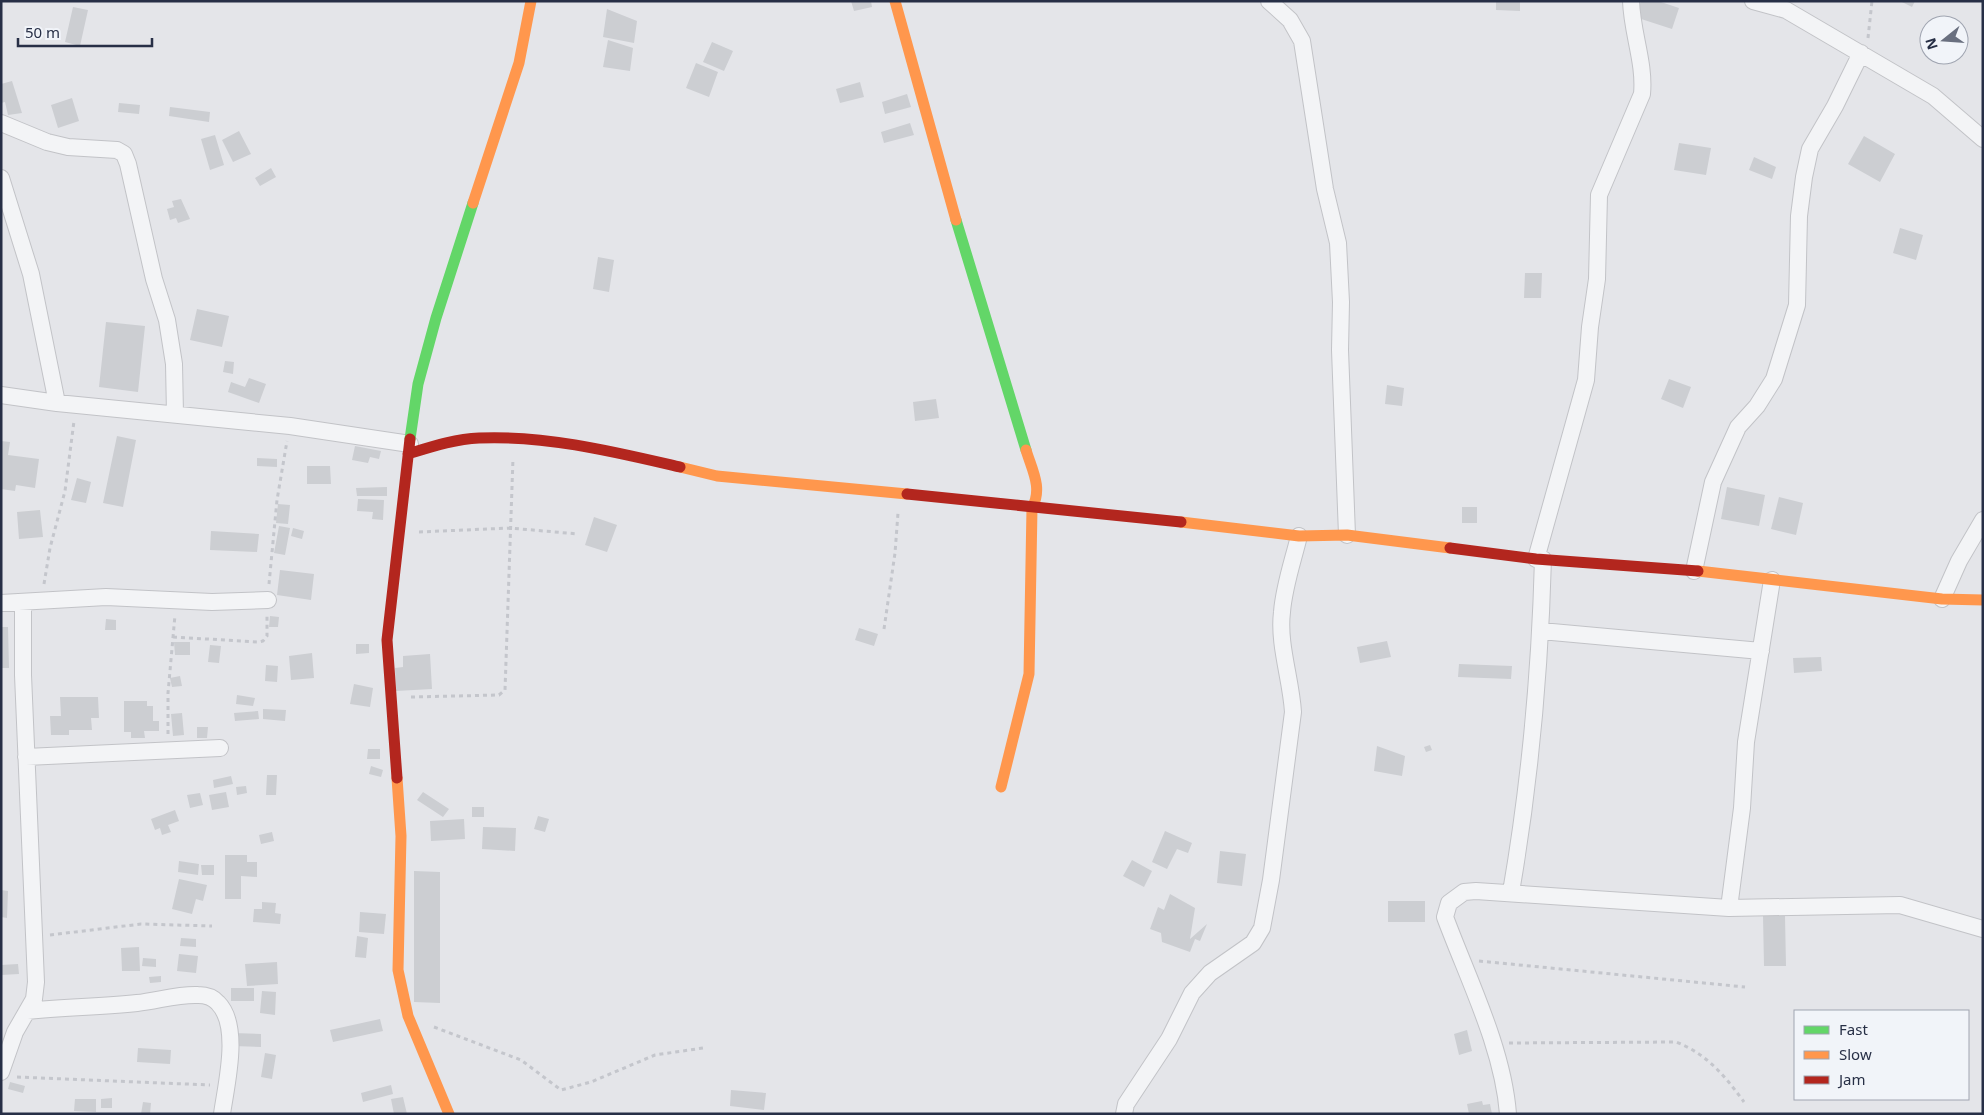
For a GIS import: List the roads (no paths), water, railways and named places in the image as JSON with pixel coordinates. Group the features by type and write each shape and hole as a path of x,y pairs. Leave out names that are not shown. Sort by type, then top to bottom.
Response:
{"street":[{"path":"449,1114 408,1016 398,970 400,836 387,640 398,534 418,384 436,318 519,63 531,1"},
{"path":"895,1 938,161 1000,372 1038,487 1037,499 1032,508 1028,609 1030,674 1001,788"},
{"path":"1269,1 1290,20 1302,40 1325,189 1338,243 1341,302 1340,359 1347,536"},
{"path":"1511,892 1524,815 1541,631 1540,559 1586,380 1590,327 1597,279 1599,196 1642,94 1644,76 1632,25 1630,1"},
{"path":"1754,1 1786,10 1933,96 1983,138"},
{"path":"1694,571 1713,482 1738,427 1757,406 1774,379 1797,305 1798,216 1810,149 1864,55"},
{"path":"1,123 68,147 117,150 124,154 128,164 154,279 167,320 174,364 175,414"},
{"path":"1,178 31,274 57,403"},
{"path":"1,395 57,403 290,426 409,449 479,438 514,439 597,448 718,476 1032,508 1111,514 1298,536 1347,536 1540,559 1694,571 1942,599 1983,600"},
{"path":"1942,599 1960,561 1983,520"},
{"path":"1124,1114 1126,1104 1169,1039 1192,993 1210,973 1253,944 1262,928 1272,880 1293,712 1292,690 1282,630 1282,612 1298,536"},
{"path":"1729,908 1742,808 1746,742 1772,580"},
{"path":"1,603 106,597 177,600 268,600"},
{"path":"6,1074 16,1032 34,999 36,982 26,757 23,603"},
{"path":"1541,631 1761,651"},
{"path":"26,757 220,748"},
{"path":"1508,1114 1506,1095 1493,1043 1445,917 1449,903 1464,892 1511,892 1607,901 1729,908 1900,905 1983,929"},
{"path":"27,1011 136,1003 198,994 212,997 219,1003 229,1029 231,1051 222,1114"}]}
